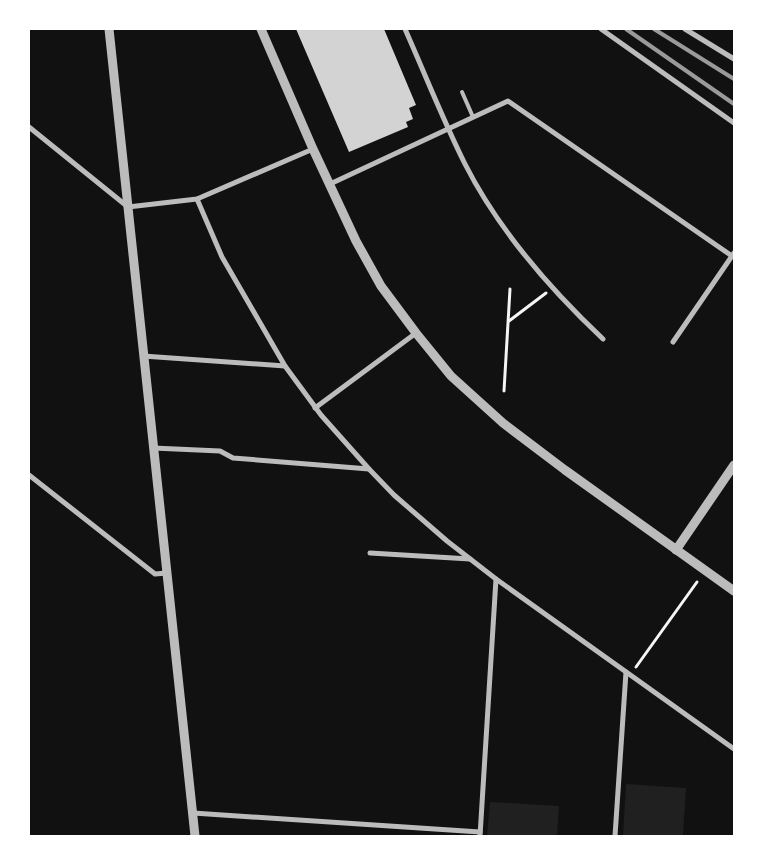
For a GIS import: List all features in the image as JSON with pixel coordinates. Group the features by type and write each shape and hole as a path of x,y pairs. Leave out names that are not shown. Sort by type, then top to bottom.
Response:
{"street":[{"path":"109,29 195,836"},
{"path":"261,29 313,149 356,241 381,286 451,376 503,423 565,470 734,591"},
{"path":"406,29 448,128 489,206 519,248 552,288 603,339"},
{"path":"601,29 734,122"},
{"path":"685,29 734,59"},
{"path":"330,184 508,101 733,254 673,342"},
{"path":"29,127 128,207 198,199 313,149"},
{"path":"198,199 226,264 285,366 316,408 369,469 422,520 471,560 734,749"},
{"path":"316,408 416,333"},
{"path":"143,356 285,366"},
{"path":"153,448 220,451 233,458 369,469"},
{"path":"676,550 734,465"},
{"path":"29,474 155,574 168,573"},
{"path":"370,553 471,560"},
{"path":"193,813 480,834 496,579"},
{"path":"615,836 628,673"}],"lane":[{"path":"462,92 473,117"}],"path":[{"path":"508,321 552,288"},
{"path":"504,391 510,289"},
{"path":"628,673 696,582"}],"shaded area":[{"path":"626,784 686,788 683,835 699,836 623,836"},
{"path":"490,802 559,806 557,836 487,836"}],"building":[{"path":"296,29 384,29 416,105 409,108 413,119 406,122 408,127 349,152"}],"railway":[{"path":"626,29 734,104"},
{"path":"654,29 734,79"}]}
